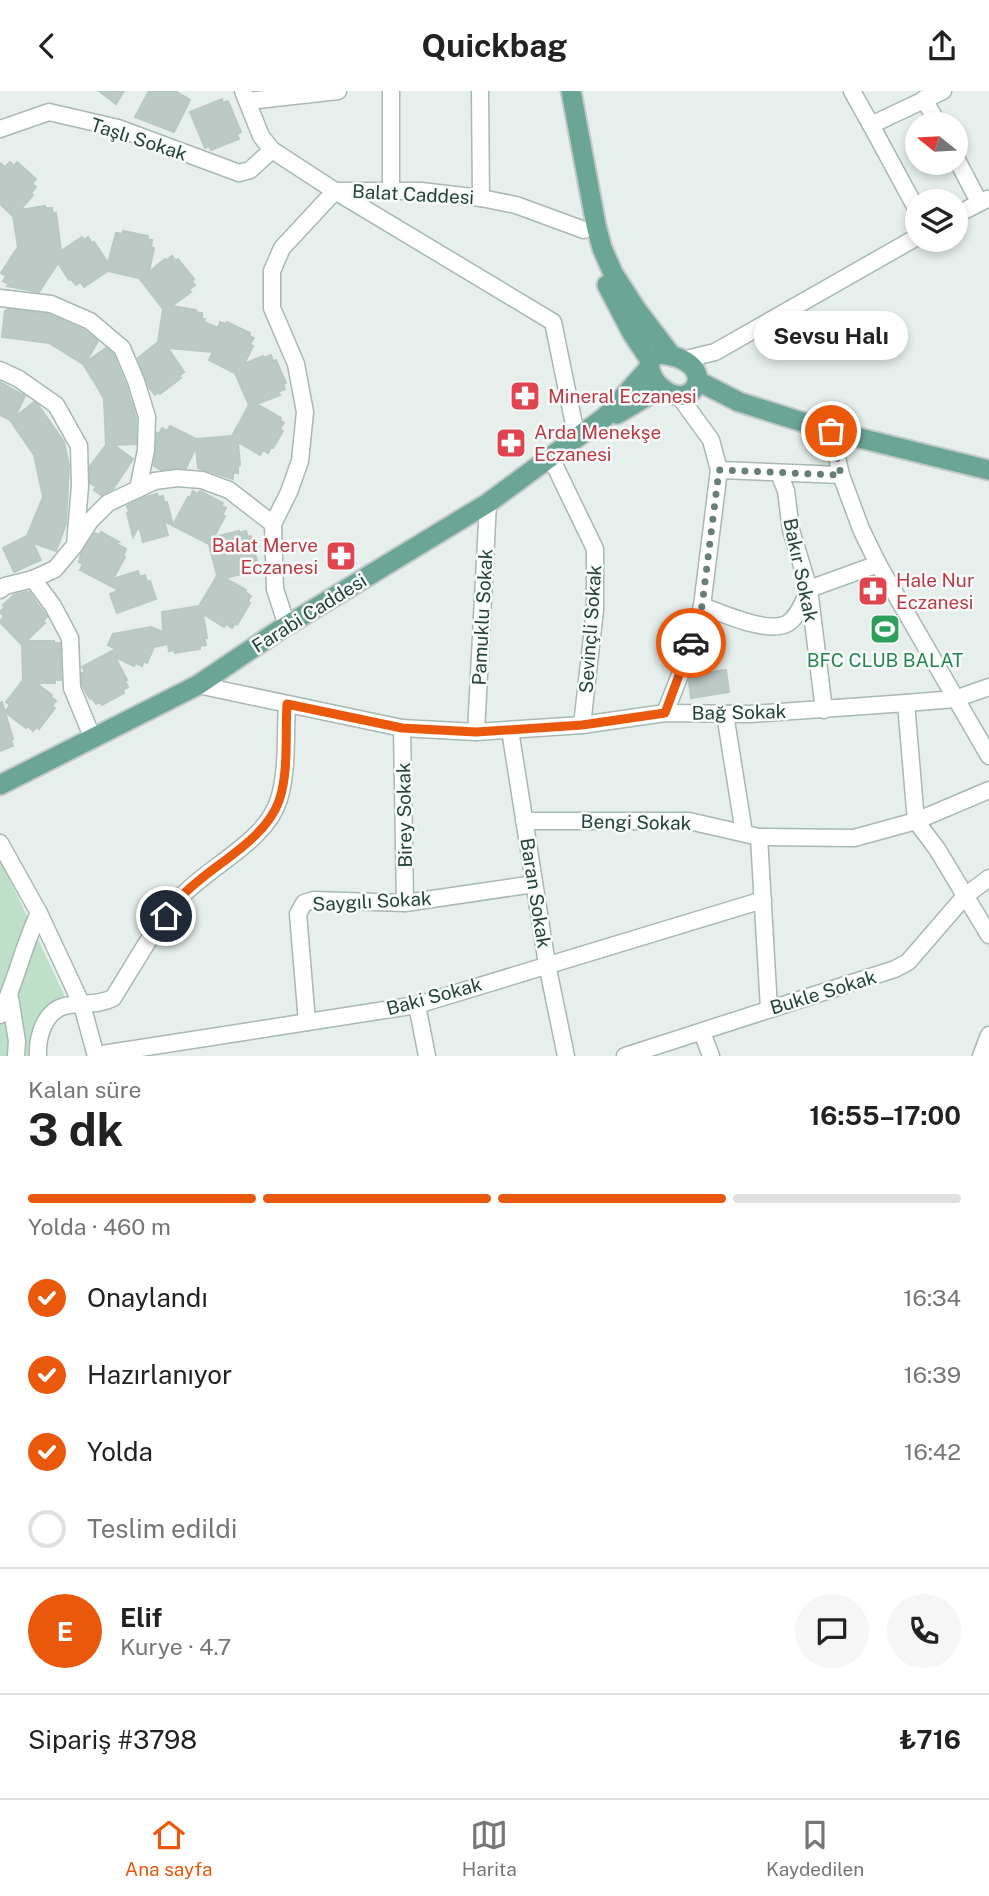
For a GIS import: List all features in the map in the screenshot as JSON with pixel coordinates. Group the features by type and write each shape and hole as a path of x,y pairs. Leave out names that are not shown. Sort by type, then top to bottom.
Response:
{"main road":[{"path":"558,91 584,230 604,280 650,364 651,374 685,387 831,431 989,470"},
{"path":"571,91 602,248 613,273 636,309 676,358"},
{"path":"606,417 660,354 691,365 685,387"},
{"path":"606,417 685,387"},
{"name":"Farabi Caddesi","path":"0,785 198,685 287,626 488,503 606,417"}],"street":[{"path":"246,96 338,91"},
{"path":"391,91 391,190"},
{"path":"480,91 481,198"},
{"path":"852,91 906,189"},
{"path":"871,125 943,91"},
{"name":"Balat Caddesi","path":"246,96 261,136 272,150 335,191 391,190 481,198 516,205 584,230"},
{"path":"924,99 931,112"},
{"name":"Taşlı Sokak","path":"0,129 48,112 118,128 239,173 250,170 272,150"},
{"path":"967,175 984,200 968,209"},
{"path":"287,626 275,589 273,524 295,479 305,427 301,380 292,352 272,308 272,271 282,249 335,191 553,322 578,439"},
{"path":"665,713 689,652 702,606 719,470 711,440 685,387 715,352 905,244"},
{"path":"0,298 51,304 90,321 122,348 147,417 146,450 138,489"},
{"path":"676,358 715,352"},
{"path":"0,370 19,379 55,405 79,446 80,487 75,545"},
{"path":"831,431 841,475 878,564 989,756"},
{"name":"Sevinçli Sokak","path":"551,458 595,549 594,610 582,725"},
{"path":"719,470 841,475"},
{"name":"Bakır Sokak","path":"779,473 786,491 791,530 809,589 824,710"},
{"path":"0,590 54,569 75,545 90,521 108,503 155,481 177,478 202,480 229,490 273,524"},
{"name":"Pamuklu Sokak","path":"476,732 488,503"},
{"path":"702,606 768,627 787,624 797,614 809,589 878,564"},
{"path":"33,579 53,606 70,638 72,688 93,739"},
{"name":"Bağ Sokak","path":"198,685 402,728 476,732 582,725 665,713 725,714 824,710 906,703 956,698 989,687"},
{"path":"906,703 916,821 937,849 989,936"},
{"path":"38,1056 40,1032 51,1016 63,1006 103,1003 113,998 179,898 261,829 272,814 279,800 283,778 287,704"},
{"path":"725,714 764,900 769,1009"},
{"name":"Birey Sokak","path":"402,728 405,903"},
{"name":"Baran Sokak","path":"510,730 547,964 566,1056"},
{"name":"Bengi Sokak","path":"524,821 689,821 752,835 854,838 916,821 989,790"},
{"path":"0,843 39,913 82,1005 96,1056"},
{"name":"Bukle Sokak","path":"625,1056 895,969 908,962 965,896 989,878"},
{"name":"Saygılı Sokak","path":"307,1022 298,914 304,903 314,900 405,903 534,884"},
{"name":"Baki Sokak","path":"96,1056 416,1005 764,900"},
{"path":"0,1015 9,996 28,935 39,913"},
{"path":"9,996 17,1041 16,1056"},
{"path":"416,1005 427,1056"},
{"path":"702,1032 711,1056"},
{"path":"981,1056 989,1035"}],"green space":[{"path":"0,859 66,999 41,1019 28,1056 0,1056"}],"building":[{"path":"99,91 124,91 116,104"},
{"path":"149,91 175,91 190,100 174,132 135,117"},
{"path":"222,99 223,103 228,101 241,132 237,134 239,139 211,150 209,146 205,148 190,112"},
{"path":"10,162 14,166 17,162 36,179 32,184 36,187 31,193 33,195 20,210 45,206 52,208 53,213 56,213 61,251 82,237 84,240 88,237 108,263 116,233 122,234 123,231 148,236 147,239 152,240 151,247 154,248 149,272 172,256 176,261 178,259 194,279 192,281 195,285 189,290 191,292 172,306 196,310 195,312 202,313 204,322 218,328 220,322 227,322 250,333 249,336 254,338 250,344 253,346 244,364 271,355 273,361 276,360 286,383 283,384 285,389 278,392 280,395 257,404 281,418 284,423 280,429 283,431 268,453 263,450 260,455 238,442 240,465 238,473 233,473 233,479 198,468 196,447 186,468 161,470 154,466 157,433 159,434 162,428 167,431 170,426 196,439 232,436 249,405 235,373 209,360 213,352 168,348 184,372 179,376 181,378 155,395 138,358 158,342 163,309 139,278 108,271 84,287 80,282 76,285 69,280 58,263 39,292 7,286 9,284 3,281 6,276 1,273 18,247 13,216 0,204 0,163 5,167"},
{"path":"8,309 48,314 84,330 98,341 86,362 106,348 113,354 136,418 136,444 114,445 133,459 113,489 101,495 90,483 90,466 106,445 104,399 98,388 83,364 49,343 2,337 5,311"},
{"path":"0,382 25,396 15,417 34,402 38,405 64,442 69,465 66,524 56,551 33,543 41,560 14,572 3,548 27,536 43,497 34,455 10,420 0,415"},
{"path":"193,491 198,494 200,491 223,503 221,506 226,508 222,515 225,516 214,537 239,531 246,531 248,537 251,536 256,567 248,569 249,572 225,578 246,590 251,596 248,601 250,603 237,625 235,623 232,628 226,624 224,627 203,614 207,638 204,638 206,645 200,646 200,649 175,653 174,650 169,651 168,644 154,647 147,663 144,661 142,666 136,663 134,666 115,657 128,687 123,690 124,693 102,705 100,702 96,704 82,685 82,673 85,672 82,667 116,649 108,645 113,634 151,627 163,632 162,612 199,606 217,576 209,544 164,521 168,535 143,542 139,526 133,537 127,506 145,497 157,494 158,497 163,496 173,525"},
{"path":"101,532 126,549 123,556 125,557 113,579 138,571 140,577 145,575 147,582 150,581 156,599 117,613 110,594 119,590 80,570 83,564 79,562 81,554 95,533 99,535"},
{"path":"29,592 47,617 43,621 45,623 26,641 60,643 61,680 55,680 55,683 36,683 52,695 56,701 52,706 55,708 39,729 37,727 33,731 5,712 10,705 6,702 23,680 22,645 0,622 4,616 0,612 5,607 3,605 14,595"},
{"path":"726,670 729,692 691,698 691,675"},
{"path":"2,702 13,746 0,751 0,703"}],"way so far":[{"path":"691,643 702,606 719,470 841,475 831,431"}],"place":[{"name":"Mineral Eczanesi","path":"525,396"},
{"name":"Sevsu Halı","path":"831,431"},
{"name":"Arda Menekşe Eczanesi","path":"511,443"},
{"name":"Balat Merve Eczanesi","path":"341,556"},
{"name":"Hale Nur Eczanesi","path":"873,591"},
{"name":"BFC CLUB BALAT","path":"885,629"}],"route":[{"path":"166,916 179,898 261,829 272,814 279,800 283,778 287,704 402,728 476,732 582,725 665,713 691,643"}]}
